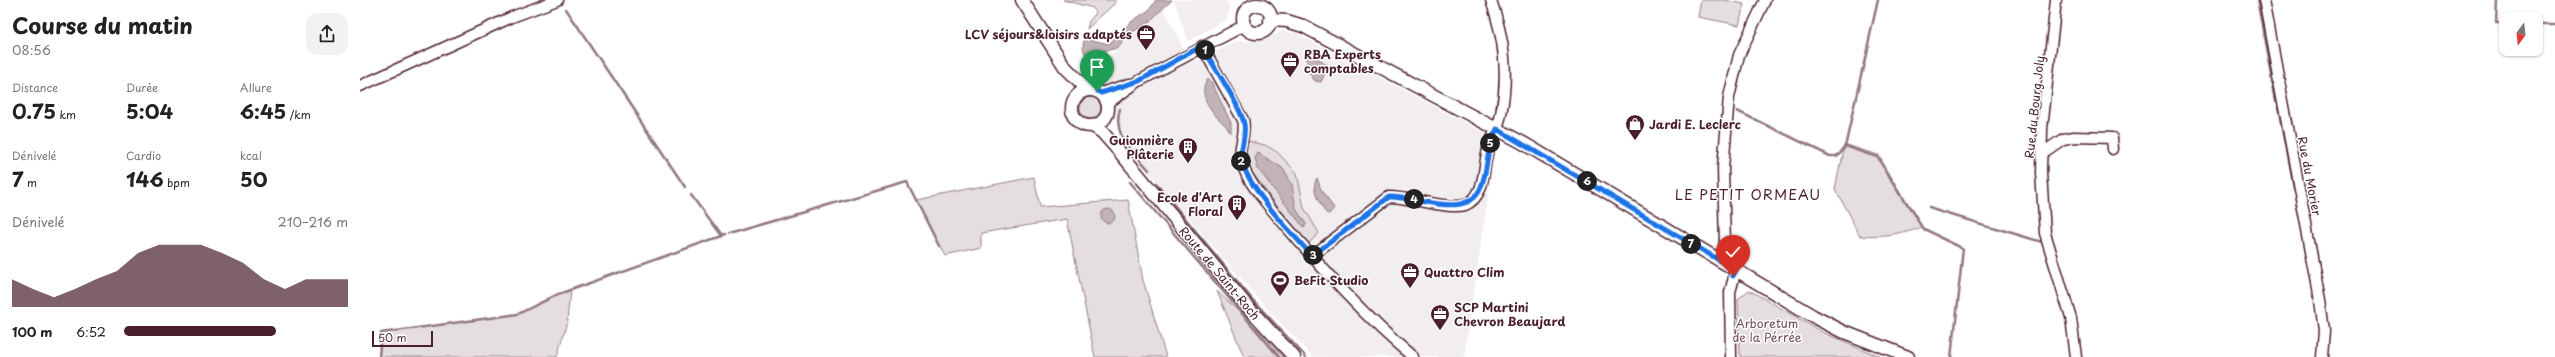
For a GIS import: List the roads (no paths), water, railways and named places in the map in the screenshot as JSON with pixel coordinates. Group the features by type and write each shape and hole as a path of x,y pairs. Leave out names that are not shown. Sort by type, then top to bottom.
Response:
{"street":[{"path":"360,86 512,17 557,0"},
{"path":"1022,0 1065,67 1088,90"},
{"path":"1312,256 1389,197 1458,206 1471,201 1481,187 1488,150 1502,113 1505,51 1502,32 1491,0"},
{"path":"1720,261 1725,245 1723,168 1729,97 1739,55 1765,0"},
{"name":"Rue du Bourg Joly","path":"2056,0 2041,154 2045,233 2071,318 2076,357"},
{"name":"Rue du Morier","path":"2264,0 2320,300 2324,331 2322,357"},
{"path":"1247,4 1266,8 1270,20 1267,28 1257,33 1250,31 1244,25 1244,14 1247,4"},
{"path":"1270,20 1287,21 1303,26 1497,129 1819,319 1908,357"},
{"path":"1065,67 1073,101 1072,107 1076,119 1086,126 1092,126 1105,119 1108,103 1139,81 1202,46 1244,25"},
{"path":"1202,46 1243,120 1244,135 1240,155 1246,172 1274,212 1354,303 1413,357"},
{"path":"1073,101 1079,93 1088,90 1101,93 1139,81"},
{"path":"1101,93 1108,103"},
{"name":"Route de Saint-Roch","path":"1105,119 1118,150"},
{"name":"Route de Saint-Roch","path":"1092,126 1102,132 1118,150 1247,306 1294,357"},
{"path":"2041,154 2063,139 2074,136 2112,138 2113,149"},
{"path":"1731,357 1730,292 1736,270"}],"waterway":[{"path":"1878,0 1845,146 1878,157 1923,229 1963,248 1951,357"},
{"path":"2257,0 2276,101"},
{"path":"2497,0 2496,23 2499,23"},
{"path":"566,9 685,187"},
{"path":"2543,24 2555,24"},
{"path":"2278,108 2293,187"},
{"path":"1120,109 1118,119 1121,135 1149,170"},
{"path":"1737,111 1830,156 1836,156 1845,146"},
{"path":"728,234 907,182 939,246"},
{"path":"1130,182 1279,357"},
{"path":"1156,183 1252,299 1306,357"},
{"path":"2295,192 2297,207"},
{"path":"691,195 721,236"},
{"path":"1929,208 2042,242"},
{"path":"379,357 381,333 518,314 556,295 724,235"}],"place":[{"name":"LCV séjours&loisirs adaptés","path":"1146,51"},
{"name":"RBA Experts comptables","path":"1290,78"},
{"name":"Jardi E. Leclerc","path":"1635,141"},
{"name":"Guionnière Plâterie","path":"1188,164"},
{"name":"Ecole d'Art Floral","path":"1237,221"},
{"name":"Quattro Clim","path":"1410,289"},
{"name":"BeFit Studio","path":"1280,297"},
{"name":"SCP Martini Chevron Beaujard","path":"1440,331"}],"district":[{"name":"LE PETIT ORMEAU","path":"1748,194"}],"park label":[{"name":"Arboretum de la Pérrée","path":"1767,330"}]}
